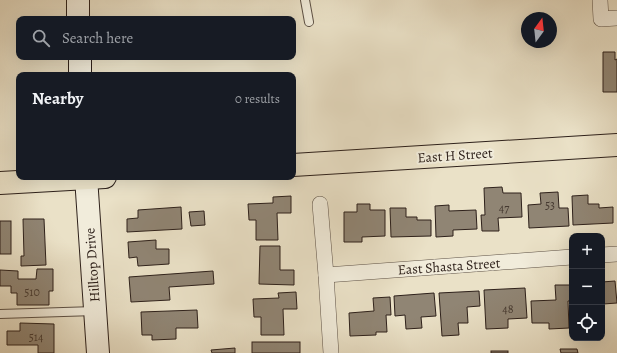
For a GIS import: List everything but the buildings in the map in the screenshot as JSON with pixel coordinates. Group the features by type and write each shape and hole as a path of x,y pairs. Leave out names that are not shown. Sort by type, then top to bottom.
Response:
{"main road":[{"path":"78,0 78,16"},
{"path":"80,60 80,72"},
{"name":"East H Street","path":"296,165 617,145"},
{"path":"0,183 46,180"},
{"name":"Hilltop Drive","path":"92,180 95,311 98,353"}],"street":[{"path":"600,0 601,19 617,18"},
{"path":"320,204 331,353"},
{"path":"605,255 617,254"},
{"name":"East Shasta Street","path":"326,275 569,258"}],"lane":[{"path":"304,0 309,22"},
{"path":"0,314 95,311"}]}
